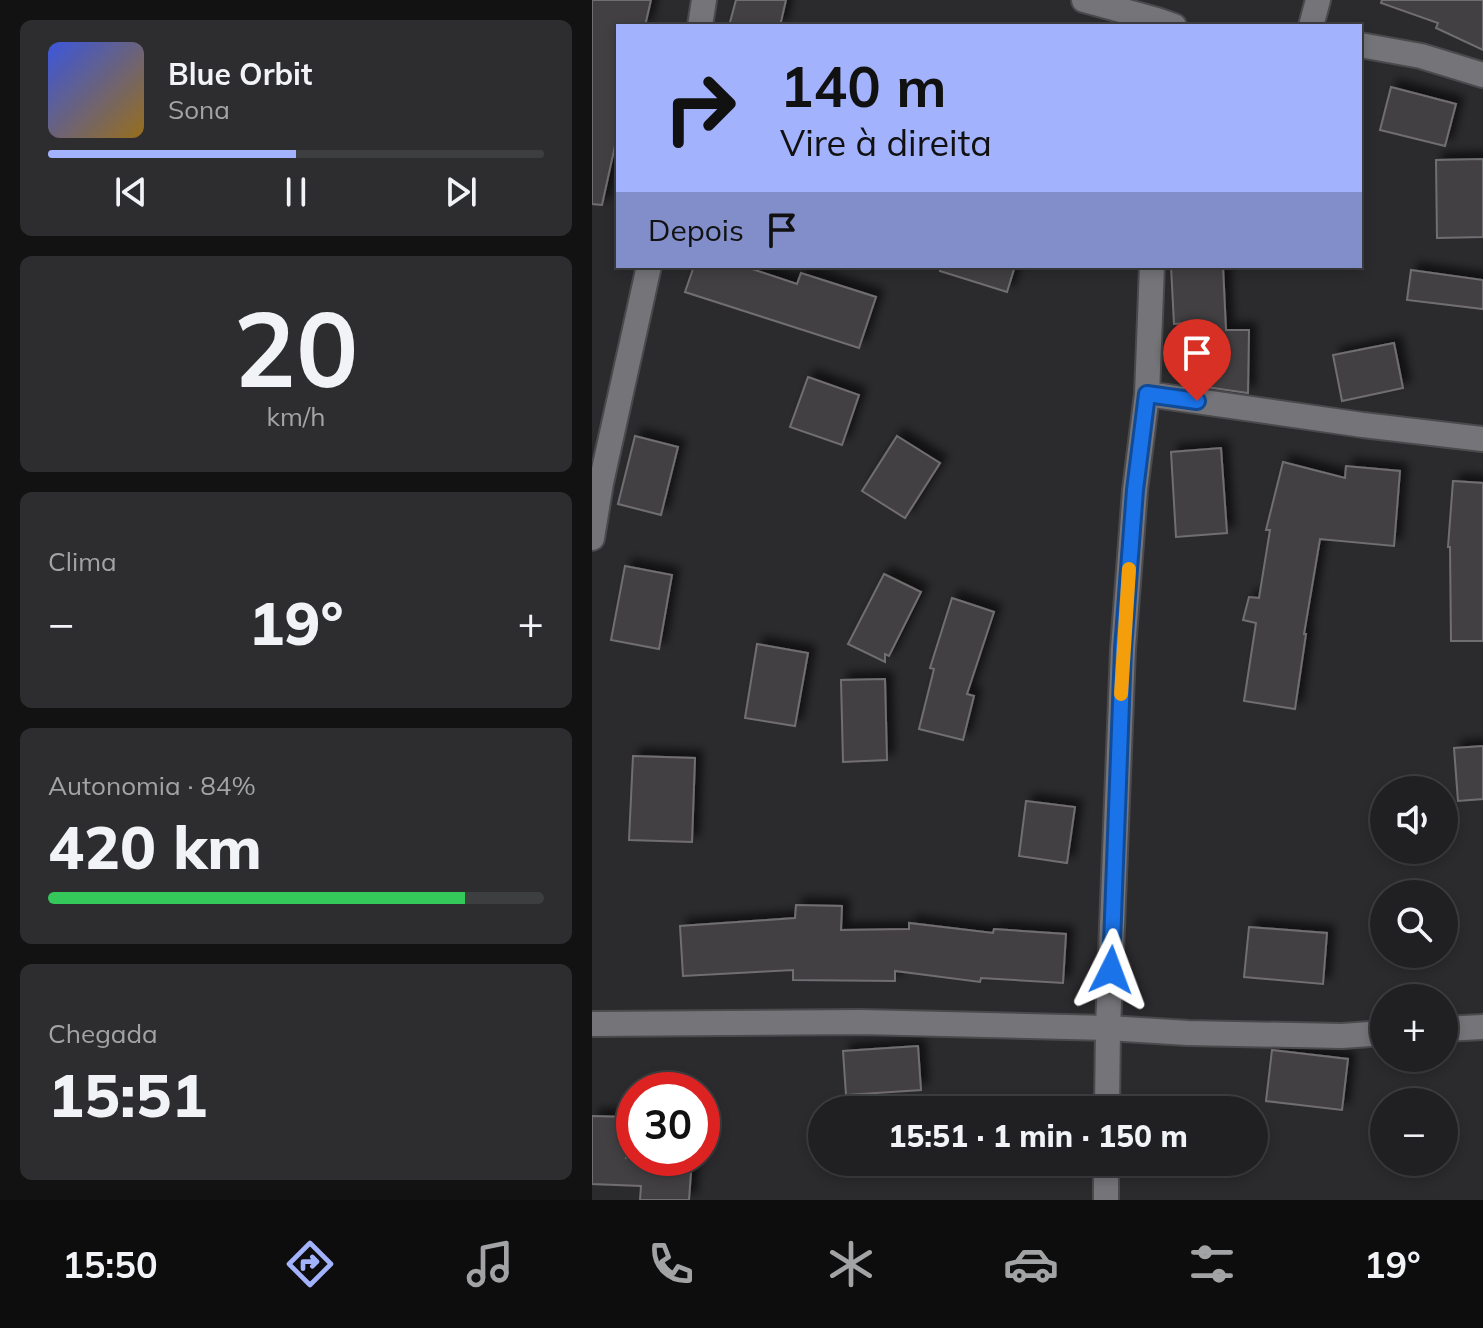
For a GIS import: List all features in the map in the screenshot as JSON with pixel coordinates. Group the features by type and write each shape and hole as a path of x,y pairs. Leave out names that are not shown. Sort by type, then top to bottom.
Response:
{"street":[{"path":"700,24 704,0"},
{"path":"1084,0 1163,24"},
{"path":"1312,24 1318,0"},
{"path":"1362,45 1421,56 1483,75"},
{"path":"592,538 601,483 649,268"},
{"path":"1107,1096 1123,649 1135,490 1147,394 1152,268"},
{"path":"1147,394 1483,439"},
{"path":"592,1024 861,1022 1188,1033 1370,1033"},
{"path":"1458,1028 1483,1027"},
{"path":"1106,1176 1106,1200"}],"building":[{"path":"592,0 651,0 645,24 616,24 616,141 602,205 592,204"},
{"path":"736,0 786,0 780,24 730,24"},
{"path":"1382,0 1483,0 1483,50 1436,28 1438,23 1381,3"},
{"path":"1391,87 1456,104 1445,146 1380,130"},
{"path":"1483,159 1483,237 1437,238 1436,160"},
{"path":"693,268 749,268 797,284 801,273 876,297 859,348 685,292"},
{"path":"941,268 1014,268 1007,292 940,271"},
{"path":"1171,268 1223,268 1226,330 1249,330 1248,393 1199,386 1200,322 1174,324"},
{"path":"1411,270 1483,280 1483,309 1407,300"},
{"path":"1394,343 1403,388 1342,401 1333,355"},
{"path":"808,377 859,395 842,445 790,427"},
{"path":"635,436 678,447 661,515 618,504"},
{"path":"897,436 940,463 905,518 862,491"},
{"path":"1221,448 1227,533 1176,537 1171,452"},
{"path":"1283,462 1345,478 1346,466 1400,471 1394,546 1320,539 1295,709 1244,701 1256,623 1243,620 1249,597 1259,598 1270,530 1266,530"},
{"path":"1453,481 1483,483 1483,641 1451,641 1448,547"},
{"path":"625,566 672,575 659,649 611,640"},
{"path":"884,574 921,592 889,656 885,654 885,662 848,644"},
{"path":"952,598 994,612 967,694 974,696 963,740 919,729 934,669 930,668"},
{"path":"757,644 808,653 795,726 745,718"},
{"path":"885,679 887,760 843,762 841,680"},
{"path":"1483,746 1483,799 1458,801 1454,748"},
{"path":"633,756 695,758 692,842 629,840"},
{"path":"1026,801 1075,807 1067,863 1019,856"},
{"path":"796,905 842,906 841,930 909,929 909,923 993,933 994,929 1066,934 1063,983 981,978 980,982 895,971 895,981 793,980 793,970 683,976 680,926 795,918"},
{"path":"1249,927 1327,933 1323,984 1244,977"},
{"path":"918,1046 921,1090 846,1095 843,1051"},
{"path":"1272,1050 1348,1059 1342,1110 1268,1101"},
{"path":"592,1116 616,1117 616,1176 691,1176 689,1200 640,1200 641,1186 592,1184"}],"slow traffic":[{"path":"1121,694 1129,569"}],"route":[{"path":"1111,970 1123,649 1135,490 1147,394 1197,401"}]}
